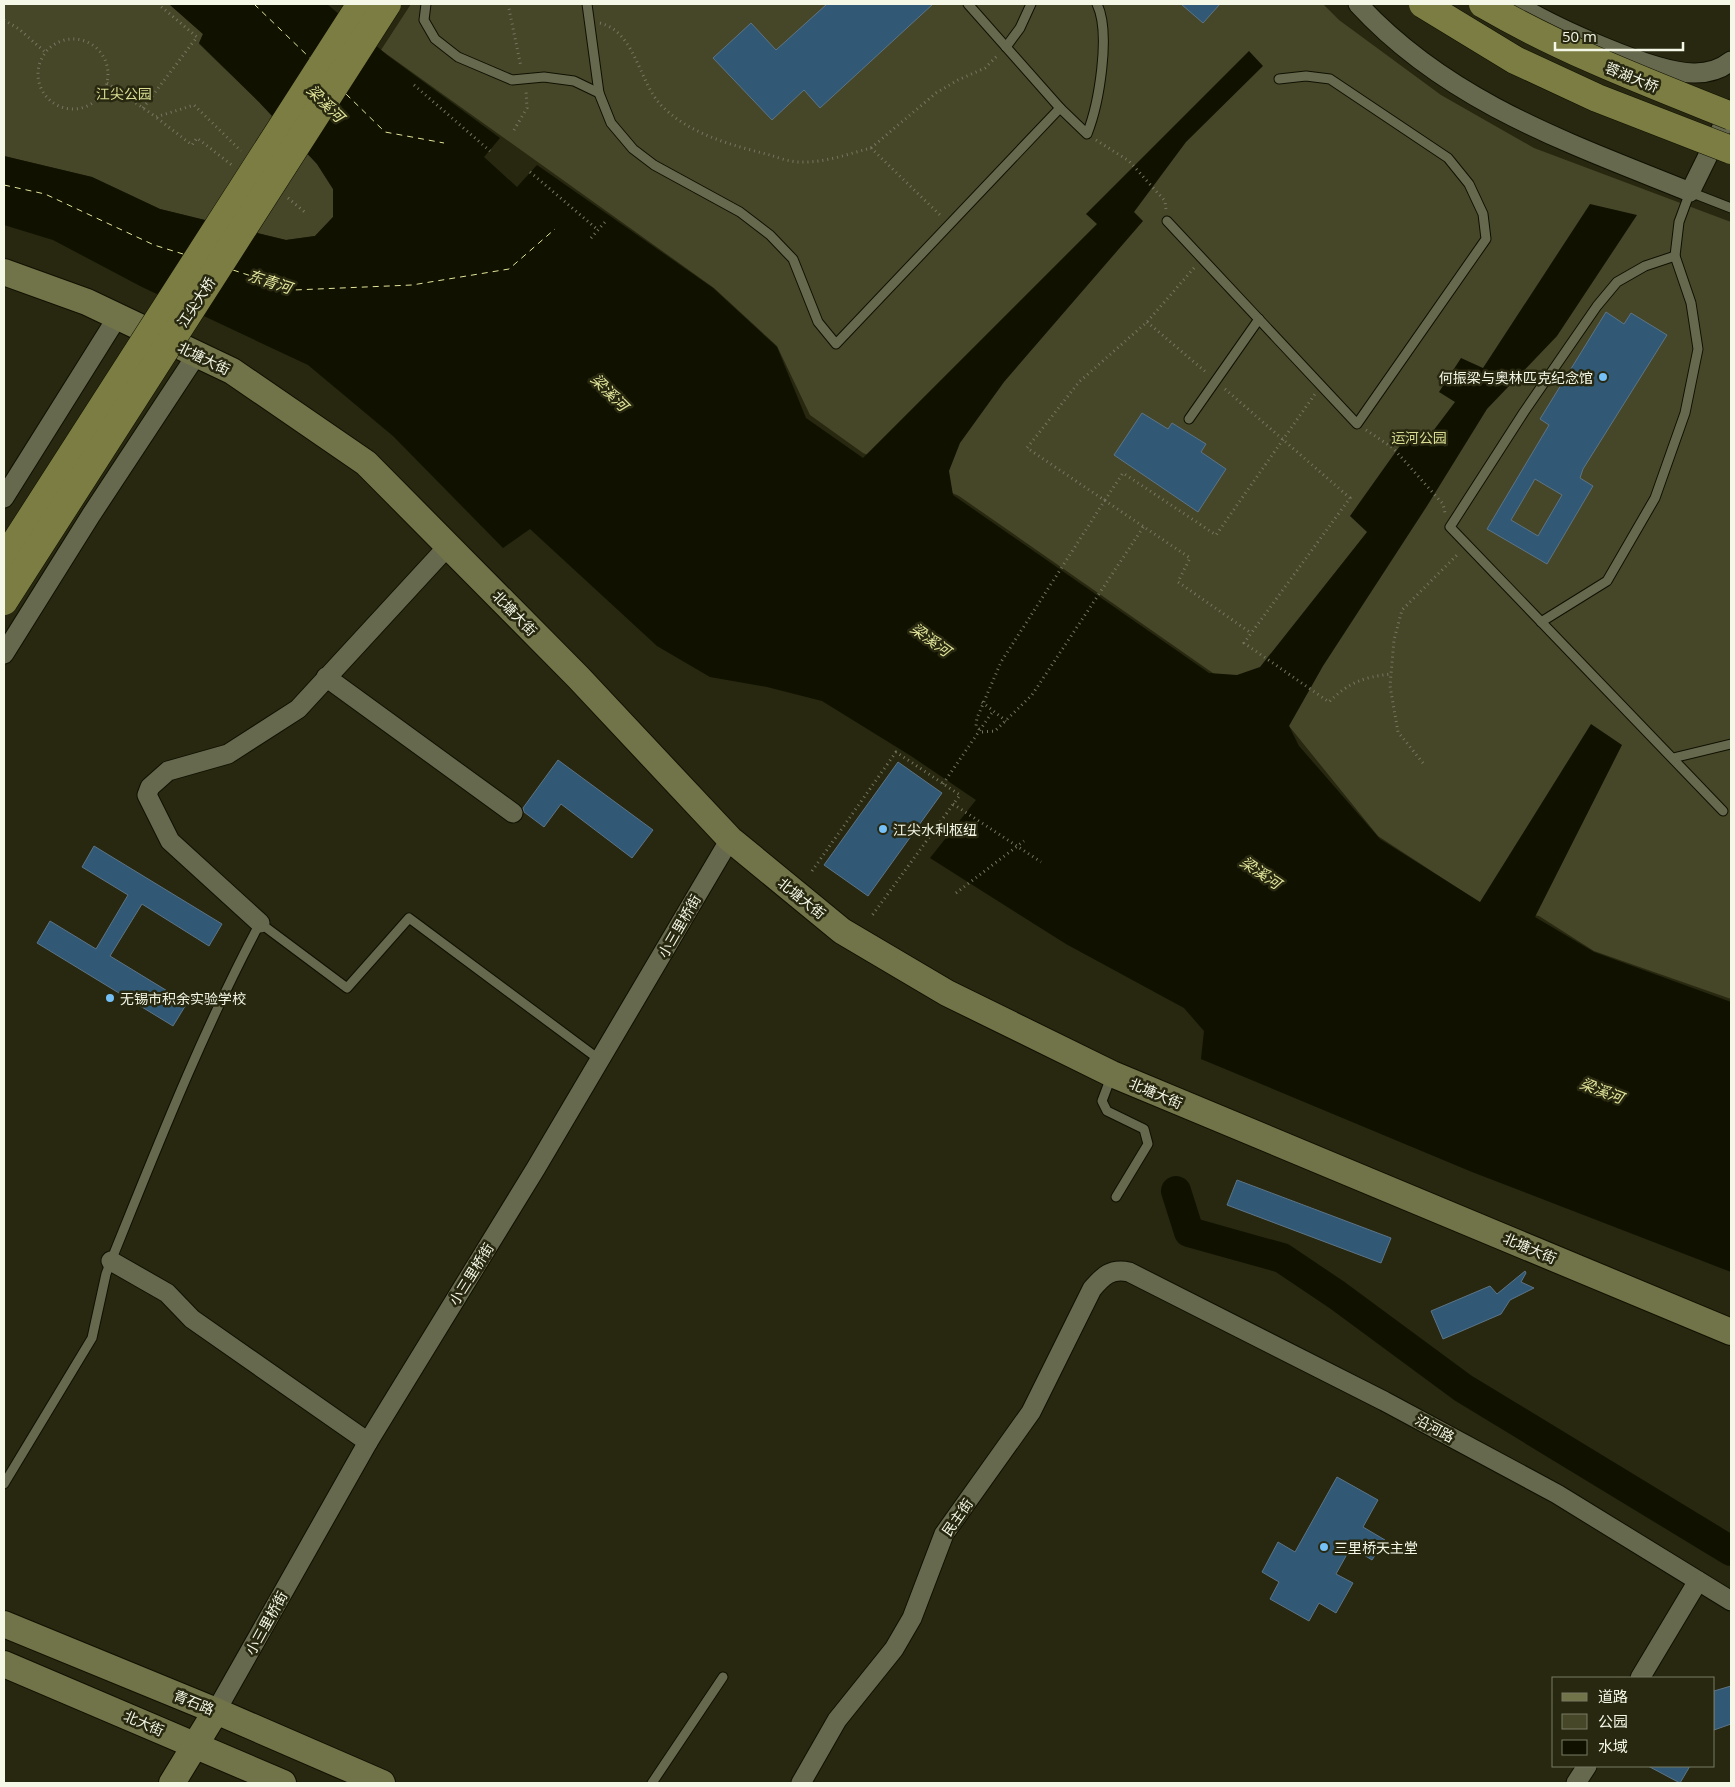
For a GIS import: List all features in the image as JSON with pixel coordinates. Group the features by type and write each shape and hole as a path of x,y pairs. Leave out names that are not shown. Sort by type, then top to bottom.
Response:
{"main road":[{"name":"江尖大桥","path":"4,560 244,165 361,4"},
{"name":"江尖大桥","path":"4,601 387,4"},
{"path":"1423,4 1515,60 1597,98 1731,150"},
{"name":"蓉湖大桥","path":"1483,4 1530,32 1610,68 1731,116"},
{"name":"北塘大街","path":"4,272 88,302 232,371 366,463 578,677 730,839 842,931 947,993 1112,1074 1731,1332"},
{"name":"青石路","path":"4,1624 216,1711 382,1783"},
{"name":"北大街","path":"4,1664 196,1744 283,1783"},
{"path":"172,1783 216,1711"}],"street":[{"path":"1358,4 1383,32 1458,88 1536,129 1690,192 1731,109"},
{"path":"1516,4 1533,14 1619,52 1664,69 1694,74 1711,72 1731,61"},
{"path":"4,498 118,316"},
{"path":"4,654 91,515 197,354"},
{"path":"260,923 170,841 147,795 150,787 168,771 228,754 298,709 449,545"},
{"path":"326,677 513,813"},
{"name":"小三里桥街","path":"216,1711 368,1442 536,1168 730,839"},
{"path":"111,1261 167,1293 192,1319 368,1442"},
{"name":"民主街","path":"801,1783 837,1720 894,1649 912,1618 944,1534 1031,1412 1092,1289 1104,1274 1118,1270 1129,1272"},
{"name":"沿河路","path":"1129,1272 1384,1401 1557,1494 1731,1601"},
{"path":"1641,1677 1698,1581"},
{"path":"1576,1783 1586,1767"}],"lane":[{"path":"426,4 424,20 435,39 458,57 512,80 544,77 574,81 599,93"},
{"path":"587,4 599,93 611,123 633,149 654,165 740,212 770,235 793,259 818,322 836,344 1060,108"},
{"path":"968,4 1060,108 1087,134 1095,114 1101,78 1102,30 1097,4"},
{"path":"1006,47 1020,28 1031,4"},
{"path":"1167,221 1357,424 1486,239 1483,214 1469,184 1448,158 1330,79 1306,76 1279,79"},
{"path":"1541,622 1607,581 1658,488 1685,413 1698,349 1691,303 1674,256 1679,222 1690,192 1731,208"},
{"path":"1674,256 1645,266 1617,282 1596,306 1524,412 1450,527 1723,811"},
{"path":"1189,419 1259,319"},
{"path":"1673,758 1731,744"},
{"path":"4,1484 92,1338 106,1274 111,1261 187,1074 238,964 260,923 347,988 409,918 600,1060"},
{"path":"1112,1074 1102,1101 1107,1111 1144,1129 1148,1144 1116,1197"},
{"path":"652,1783 723,1678"}],"path":[{"path":"143,108 197,37 158,4"},
{"path":"4,20 19,29 45,52"},
{"path":"589,20 606,24 620,36 660,104 684,124 713,138 798,163 818,161 871,148 936,93 958,80 985,68 1006,47"},
{"path":"65,40 87,42 104,57 109,75 107,84 95,102 84,108 64,109 55,105 41,91 37,77 39,64 45,52 54,44 65,40"},
{"path":"107,84 156,117 192,145 197,138 244,165"},
{"path":"414,85 490,151"},
{"path":"156,117 194,105 244,165"},
{"path":"1087,134 1129,161 1165,201"},
{"path":"871,148 950,225"},
{"path":"530,172 598,230"},
{"path":"283,192 307,214"},
{"path":"591,238 605,222"},
{"path":"1202,258 1147,322 1080,382 1027,448 1190,558 1178,582 1251,633"},
{"path":"1147,322 1350,498 1244,643 1328,702 1344,687 1370,676 1391,674"},
{"path":"1144,526 1032,696 995,730 982,732 976,726 982,702 1006,654 1123,473 1216,535 1321,386"},
{"path":"1357,424 1393,448 1443,504"},
{"path":"1423,762 1398,732 1390,686 1394,640 1402,610 1467,545"},
{"path":"982,702 1006,721"},
{"path":"943,784 993,711"},
{"path":"812,871 896,752 960,795 870,917"},
{"path":"953,804 1041,862"},
{"path":"956,893 1024,841"}],"green space":[{"name":"江尖公园","path":"4,4 169,4 203,34 199,44 259,102 317,164 333,189 333,217 315,236 286,240 160,209 92,177 4,156"},
{"name":"运河公园","path":"411,4 1323,4 1339,20 1441,95 1534,148 1731,222 1731,999 1594,951 1539,916 1479,902 1378,836 1289,726 959,496 863,453 810,415 777,346 714,288 381,50"}],"water":[{"path":"169,4 327,4 387,55 500,138 484,157 517,187 537,165 713,288 777,347 806,418 863,458 1097,224 1086,214 1249,51 1263,66 1186,142 1134,212 1143,221 1004,382 960,443 949,471 953,495 1209,673 1237,675 1260,667 1367,532 1350,516 1409,433 1424,443 1455,402 1439,392 1461,358 1483,368 1590,204 1637,215 1557,336 1487,409 1427,506 1323,666 1289,726 1299,746 1380,839 1480,902 1591,724 1622,745 1535,917 1594,952 1731,1002 1731,1272 1472,1172 1201,1059 1204,1031 1184,1008 1066,944 930,858 976,800 911,756 822,701 767,687 710,677 657,646 530,529 503,548 393,436 308,365 142,287 53,240 4,225 4,156 92,177 160,209 286,240 315,236 333,217 333,189 317,164 259,102 199,43 203,34"}],"building":[{"path":"827,4 933,4 820,108 804,90 772,120 713,58 751,23 776,50"},
{"path":"1181,4 1220,4 1203,23"},
{"path":"1606,312 1624,324 1631,313 1667,335 1583,469 1580,478 1593,486 1547,564 1487,529 1549,425 1540,419","holes":["1535,479 1562,495 1538,536 1511,520"]},
{"path":"1142,413 1168,429 1172,423 1206,444 1201,452 1226,469 1198,512 1114,455"},
{"path":"558,760 653,830 632,858 561,804 544,827 524,812 523,808"},
{"name":"江尖水利枢纽","path":"898,762 942,793 868,896 824,865"},
{"path":"94,846 222,924 209,946 142,904 110,956 187,1003 173,1026 37,943 50,921 96,949 128,895 82,867"},
{"path":"1237,1180 1391,1238 1381,1263 1227,1205"},
{"path":"1525,1271 1526,1273 1521,1282 1534,1288 1510,1300 1501,1314 1443,1339 1431,1311 1490,1286 1497,1294"},
{"name":"三里桥天主堂","path":"1337,1477 1378,1500 1363,1527 1385,1540 1372,1560 1351,1547 1336,1574 1353,1583 1336,1613 1319,1603 1309,1621 1270,1599 1279,1582 1262,1572 1278,1542 1295,1552"},
{"path":"1731,1686 1731,1724 1715,1730 1715,1691"},
{"path":"1650,1767 1689,1767 1680,1783"}],"waterway":[{"path":"1176,1191 1189,1232 1282,1258 1337,1295 1463,1388 1731,1551"}],"ferry route":[{"path":"254,4 311,59"},
{"path":"346,94 385,132 444,143"},
{"path":"4,185 45,194 154,245 183,254"},
{"path":"233,270 294,290 412,285 509,269 555,229"}],"place":[{"name":"何振梁与奥林匹克纪念馆","path":"1603,377"},
{"name":"江尖水利枢纽","path":"883,829"},
{"name":"无锡市积余实验学校","path":"110,998"},
{"name":"三里桥天主堂","path":"1324,1547"}],"water label":[{"name":"梁溪河","path":"326,103"},
{"name":"东青河","path":"270,281"},
{"name":"梁溪河","path":"610,392"},
{"name":"梁溪河","path":"931,639"},
{"name":"梁溪河","path":"1261,872"},
{"name":"梁溪河","path":"1602,1090"}]}
